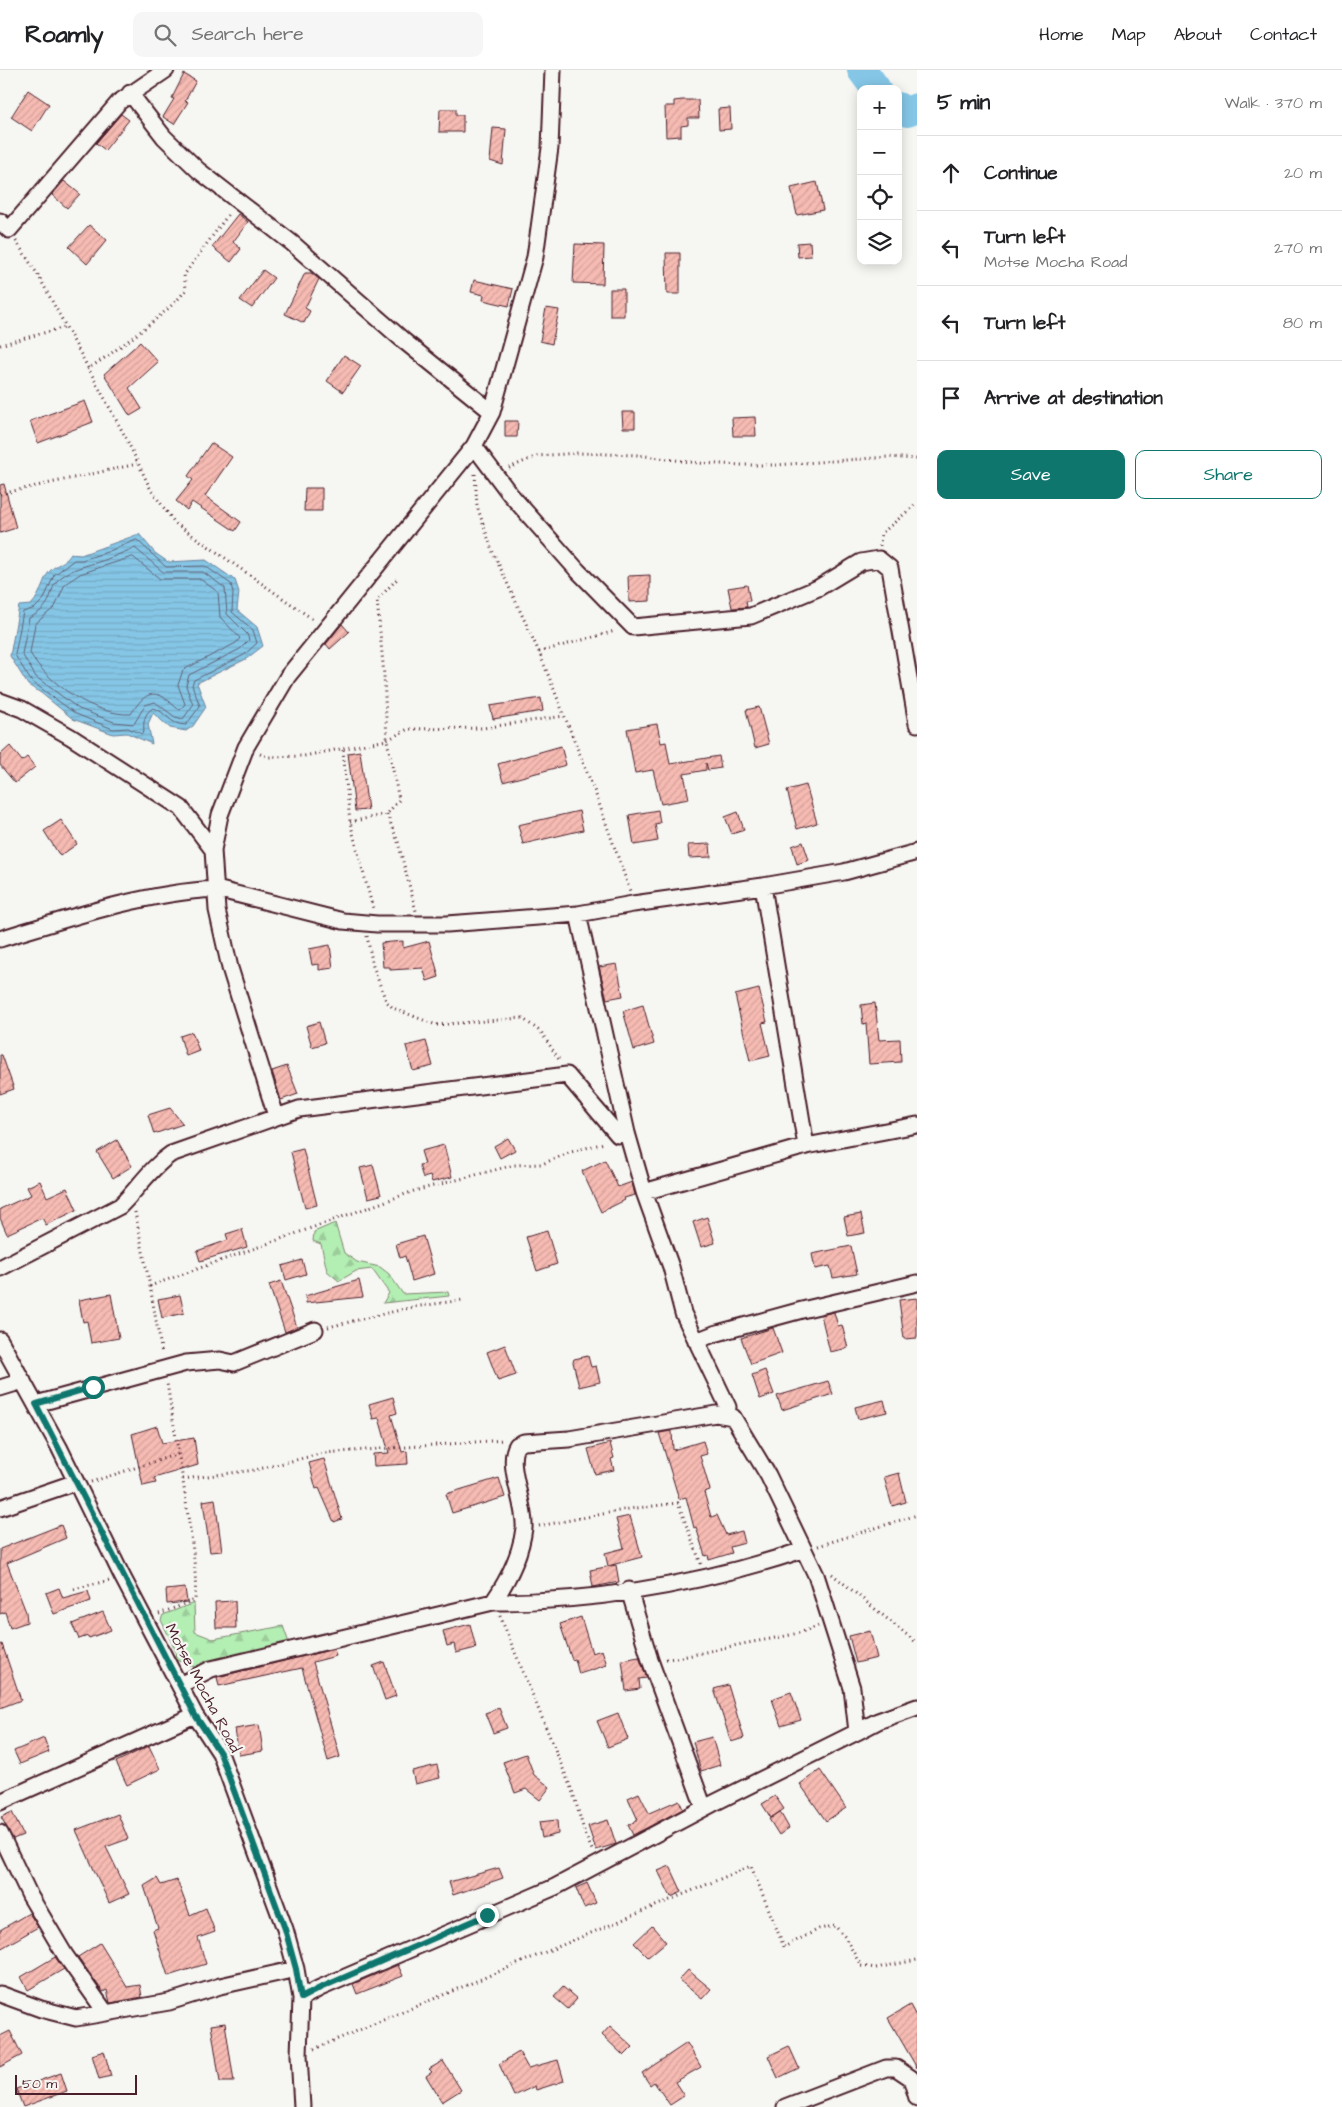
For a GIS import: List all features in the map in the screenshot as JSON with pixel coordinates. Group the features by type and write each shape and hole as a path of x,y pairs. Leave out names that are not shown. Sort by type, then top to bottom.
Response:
{"street":[{"path":"5,225 67,161 119,102 166,70"},
{"path":"276,1116 230,968 217,910 213,850 220,816 246,747 288,676 474,446 492,412 535,257 550,148 553,70"},
{"path":"130,93 164,137 198,170 298,248 404,341 492,412"},
{"path":"474,446 496,476 578,571 633,627 750,616 818,588 861,562 879,559 890,568 917,724"},
{"path":"0,701 22,709 71,737 173,802 181,808 213,850"},
{"path":"0,939 119,906 196,890 216,889 318,916 372,924 418,925 578,914 844,872 917,852"},
{"path":"763,886 806,1146"},
{"path":"578,914 622,1134 671,1267 683,1313 728,1408 726,1414"},
{"path":"0,1268 101,1218 120,1206 134,1194 158,1162 171,1154 299,1109 567,1075 622,1134"},
{"path":"644,1192 806,1146 917,1125"},
{"path":"696,1341 714,1334 802,1310 917,1283"},
{"path":"36,1404 164,1368 205,1360 234,1363 315,1330"},
{"name":"Motse Mocha Road","path":"0,1340 36,1404 122,1576 195,1715 220,1753 285,1929 296,1969 301,1998 299,2055 302,2107"},
{"path":"0,1388 23,1381"},
{"path":"494,1602 511,1572 524,1528 520,1493 514,1473 513,1450 516,1445 524,1442 569,1439 699,1416 726,1414 733,1417 747,1437 768,1475 816,1575 852,1688 857,1732"},
{"path":"0,1508 77,1484"},
{"path":"180,1685 211,1669 494,1602 578,1600 706,1578 803,1550"},
{"path":"629,1590 650,1660 704,1808"},
{"path":"301,1998 320,1988 555,1887 704,1808 878,1721 917,1707"},
{"path":"0,1800 195,1715"},
{"path":"0,1833 30,1896 65,1955 106,2013"},
{"path":"0,1994 41,2009 76,2018 169,2002 220,1986 296,1969"},
{"path":"785,2107 886,2068 896,2068 911,2078 917,2098"}],"path":[{"path":"87,369 141,330 180,298 186,288 184,275 238,202"},
{"path":"5,225 65,327 127,440 151,490 175,523 326,628"},
{"path":"0,345 65,327"},
{"path":"496,476 537,456 578,453 637,455 698,463 741,465 776,465 888,457 917,459"},
{"path":"0,494 137,464"},
{"path":"475,472 477,506 492,550 539,652 596,795 632,904"},
{"path":"879,559 881,534 917,503"},
{"path":"350,822 387,814 399,800 387,740 384,675 377,600 398,578"},
{"path":"539,652 633,627"},
{"path":"246,747 267,757 304,756 344,750 387,740 408,730 483,728 564,716"},
{"path":"344,750 350,822 372,924 373,966 386,1001 393,1008 436,1025 522,1018 541,1032 567,1075"},
{"path":"387,814 398,842 404,873 415,902 418,925"},
{"path":"150,1286 414,1191 514,1165 542,1164 571,1152 607,1142 622,1134"},
{"path":"134,1194 135,1216 150,1286 183,1479 194,1559 195,1600 146,1620"},
{"path":"315,1330 413,1307 463,1300"},
{"path":"183,1479 255,1470 324,1454 500,1439 513,1442 516,1445"},
{"path":"77,1484 178,1454"},
{"path":"524,1528 629,1509 678,1503 706,1578"},
{"path":"803,1550 917,1515"},
{"path":"830,1572 917,1644"},
{"path":"74,1589 122,1576"},
{"path":"494,1602 573,1793 585,1834 598,1864"},
{"path":"650,1660 684,1658 805,1632 831,1622"},
{"path":"299,2055 751,1866 784,1947 819,1929 835,1926 845,1937 861,1966 876,1968 917,1960"}],"green space":[{"path":"335,1223 344,1253 357,1262 380,1267 389,1274 403,1294 448,1292 449,1296 383,1303 389,1293 372,1269 356,1271 339,1281 327,1271 321,1244 313,1241 314,1232"},
{"path":"194,1603 195,1632 213,1639 283,1626 289,1643 200,1669 176,1660 175,1649 161,1620 163,1615"}],"water":[{"path":"139,534 155,553 168,562 206,560 235,580 239,592 237,610 257,627 263,646 246,659 197,683 206,707 193,726 186,731 170,728 153,713 148,724 152,744 127,733 113,734 73,719 28,685 10,656 19,606 31,605 35,601 47,574 52,569 71,554 81,555"}],"building":[{"path":"184,74 196,81 185,101 188,102 174,124 163,117 174,99 172,98"},
{"path":"28,90 49,104 32,131 11,117"},
{"path":"698,100 699,118 688,118 688,125 681,126 681,136 666,137 665,106 674,106 674,101"},
{"path":"730,108 731,129 719,130 718,109"},
{"path":"440,109 456,109 456,115 463,115 463,132 439,132"},
{"path":"121,114 129,120 105,150 96,143"},
{"path":"493,128 506,129 503,165 490,161"},
{"path":"64,181 80,194 67,208 52,195"},
{"path":"817,182 823,210 797,215 791,188"},
{"path":"238,214 248,222 233,242 241,249 231,262 212,247"},
{"path":"89,225 107,240 87,264 69,247"},
{"path":"810,242 811,256 798,257 797,243"},
{"path":"575,244 604,245 603,284 573,283"},
{"path":"666,253 680,253 680,294 667,294"},
{"path":"263,270 274,278 252,308 240,300"},
{"path":"305,273 311,273 319,279 305,308 310,311 304,323 285,314"},
{"path":"474,280 513,289 509,306 483,300 484,295 471,292"},
{"path":"610,289 624,289 624,316 610,316"},
{"path":"546,308 559,310 552,344 540,341"},
{"path":"140,342 158,362 129,388 142,409 130,416 104,374"},
{"path":"344,355 361,366 343,392 327,381"},
{"path":"85,401 93,422 38,443 30,421"},
{"path":"622,412 635,412 635,428 623,428"},
{"path":"755,417 756,436 733,436 732,418"},
{"path":"505,421 518,421 517,437 505,437"},
{"path":"211,443 232,457 205,496 241,522 235,531 192,502 187,510 176,501 193,480 188,476"},
{"path":"4,484 16,528 0,533 0,485"},
{"path":"305,488 322,488 322,511 304,511"},
{"path":"650,575 650,601 629,602 628,576"},
{"path":"747,585 750,601 746,601 747,607 732,608 728,588"},
{"path":"342,624 349,632 330,649 326,644"},
{"path":"541,698 543,711 493,719 490,706"},
{"path":"759,707 769,744 755,748 746,710"},
{"path":"657,724 661,743 666,742 670,764 719,756 721,768 708,770 706,763 706,770 684,774 689,799 661,804 653,770 635,773 627,729"},
{"path":"10,746 22,761 27,757 35,767 15,783 0,765 0,755"},
{"path":"561,746 566,765 503,782 498,764"},
{"path":"360,751 368,810 355,811 348,753"},
{"path":"806,785 817,823 797,829 787,790"},
{"path":"658,810 660,823 655,824 658,841 634,845 629,815"},
{"path":"579,811 583,830 523,844 518,825"},
{"path":"738,812 744,830 732,834 725,817"},
{"path":"61,820 77,844 60,856 44,831"},
{"path":"803,842 809,860 797,864 792,846"},
{"path":"710,844 711,857 689,858 688,845"},
{"path":"403,941 403,948 429,941 439,977 427,981 423,968 390,970 390,967 383,967 381,943"},
{"path":"330,945 333,968 319,970 319,964 312,965 309,949"},
{"path":"617,964 623,996 607,999 599,967"},
{"path":"759,989 767,1022 762,1023 770,1056 750,1061 735,995"},
{"path":"875,1003 879,1040 900,1039 901,1062 869,1064 866,1023 863,1024 861,1005"},
{"path":"643,1005 654,1044 634,1050 623,1011"},
{"path":"319,1022 325,1043 312,1047 306,1026"},
{"path":"192,1032 199,1051 186,1056 180,1036"},
{"path":"426,1041 433,1066 413,1071 406,1046"},
{"path":"0,1055 2,1055 14,1089 0,1094"},
{"path":"287,1066 298,1094 281,1100 272,1071"},
{"path":"170,1108 183,1124 154,1134 148,1115"},
{"path":"508,1138 515,1150 500,1158 494,1146"},
{"path":"117,1140 132,1166 113,1178 97,1152"},
{"path":"444,1145 452,1177 432,1182 430,1176 423,1178 419,1165 425,1164 421,1151"},
{"path":"303,1149 317,1205 305,1208 291,1152"},
{"path":"605,1160 618,1187 632,1182 635,1195 624,1198 625,1200 601,1212 582,1171"},
{"path":"373,1165 381,1195 368,1198 360,1168"},
{"path":"40,1181 47,1197 67,1188 77,1210 46,1225 42,1218 7,1234 0,1218 0,1209 31,1195 27,1187"},
{"path":"861,1214 865,1233 848,1236 844,1217"},
{"path":"707,1217 715,1243 701,1247 693,1222"},
{"path":"242,1229 247,1247 200,1261 197,1251 228,1240 226,1234"},
{"path":"547,1231 557,1264 537,1271 526,1237"},
{"path":"423,1236 434,1274 412,1281 405,1256 400,1258 396,1244"},
{"path":"851,1246 857,1274 833,1278 830,1266 815,1269 812,1254"},
{"path":"302,1260 306,1274 286,1280 282,1266"},
{"path":"359,1280 363,1297 306,1303 305,1296"},
{"path":"281,1281 297,1327 285,1332 269,1285"},
{"path":"111,1294 119,1338 91,1343 87,1321 83,1322 79,1300"},
{"path":"180,1295 184,1313 162,1318 158,1299"},
{"path":"917,1298 917,1338 904,1339 899,1300"},
{"path":"834,1312 838,1326 842,1325 848,1348 830,1352 821,1315"},
{"path":"773,1328 782,1353 751,1364 741,1338"},
{"path":"505,1345 516,1375 498,1381 487,1352"},
{"path":"588,1356 591,1367 596,1366 600,1382 579,1387 573,1362 574,1359"},
{"path":"765,1370 774,1394 760,1399 752,1375"},
{"path":"828,1381 833,1394 782,1410 777,1396"},
{"path":"393,1397 397,1413 391,1415 402,1452 407,1451 408,1464 374,1466 373,1454 389,1453 379,1418 373,1419 369,1404"},
{"path":"884,1400 887,1412 858,1419 855,1407"},
{"path":"157,1426 162,1443 194,1438 198,1465 154,1478 156,1483 143,1486 132,1434"},
{"path":"672,1431 673,1450 703,1441 707,1454 700,1456 710,1490 704,1492 711,1517 717,1515 726,1535 742,1531 745,1543 730,1547 732,1553 709,1560 708,1555 705,1556 696,1527 694,1528 686,1497 679,1499 659,1433"},
{"path":"610,1443 614,1458 611,1459 614,1470 595,1474 588,1449"},
{"path":"324,1459 342,1519 334,1522 319,1488 316,1489 309,1463"},
{"path":"899,1473 906,1502 892,1506 884,1477"},
{"path":"499,1478 505,1497 452,1513 446,1494"},
{"path":"215,1499 222,1551 210,1552 203,1501"},
{"path":"630,1516 642,1557 608,1566 605,1553 624,1548 616,1519"},
{"path":"61,1525 66,1538 7,1563 26,1612 27,1622 10,1628 5,1612 0,1614 0,1549"},
{"path":"616,1565 619,1582 593,1587 590,1570"},
{"path":"59,1588 63,1598 88,1591 91,1601 54,1614 46,1593"},
{"path":"185,1588 187,1602 167,1604 166,1590"},
{"path":"235,1601 236,1628 216,1628 215,1602"},
{"path":"103,1612 111,1630 89,1638 88,1636 79,1639 72,1624"},
{"path":"581,1617 592,1653 602,1650 607,1665 579,1674 575,1659 572,1660 560,1624"},
{"path":"470,1624 476,1648 456,1653 454,1644 447,1646 443,1631"},
{"path":"870,1631 877,1658 856,1663 849,1636"},
{"path":"2,1644 21,1700 0,1708 0,1645"},
{"path":"334,1649 336,1656 313,1662 340,1757 328,1761 302,1668 219,1686 217,1677"},
{"path":"639,1657 647,1678 639,1679 640,1689 626,1691 622,1660"},
{"path":"384,1662 396,1696 385,1700 373,1666"},
{"path":"728,1685 744,1738 731,1742 714,1689"},
{"path":"791,1692 801,1720 781,1726 772,1699"},
{"path":"499,1708 507,1728 493,1733 485,1713"},
{"path":"618,1713 628,1739 608,1747 597,1721"},
{"path":"259,1725 263,1751 239,1755 235,1729"},
{"path":"712,1737 720,1765 701,1771 693,1742"},
{"path":"44,1738 49,1752 20,1764 14,1751"},
{"path":"149,1746 160,1769 127,1785 116,1762"},
{"path":"526,1754 534,1775 550,1787 540,1800 526,1789 515,1793 503,1762"},
{"path":"437,1765 440,1778 415,1784 412,1771"},
{"path":"820,1770 846,1808 826,1821 800,1784"},
{"path":"639,1793 649,1813 679,1800 683,1809 633,1835 628,1825 638,1820 628,1798"},
{"path":"775,1796 784,1809 771,1818 762,1804"},
{"path":"12,1812 23,1835 13,1839 1,1817"},
{"path":"780,1812 789,1828 779,1835 769,1819"},
{"path":"118,1814 128,1839 106,1847 129,1894 109,1903 76,1830"},
{"path":"557,1820 558,1834 542,1838 539,1822"},
{"path":"608,1820 616,1844 596,1850 588,1826"},
{"path":"670,1866 682,1892 671,1897 658,1871"},
{"path":"499,1868 503,1878 453,1895 449,1882"},
{"path":"157,1878 161,1885 177,1880 190,1915 206,1908 215,1932 198,1938 206,1964 168,1976 153,1930 158,1928 144,1886"},
{"path":"587,1883 596,1903 584,1908 576,1888"},
{"path":"29,1913 38,1927 0,1949 0,1930"},
{"path":"652,1926 666,1942 648,1957 634,1943"},
{"path":"100,1943 127,1987 140,1985 142,1997 110,2003 107,1990 103,1992 78,1957"},
{"path":"55,1957 64,1969 28,1990 21,1977"},
{"path":"398,1965 403,1976 357,1994 353,1984"},
{"path":"688,1970 711,1989 702,1999 679,1980"},
{"path":"563,1987 577,1999 568,2009 554,1997"},
{"path":"910,2005 917,2018 917,2068 888,2018"},
{"path":"225,2023 234,2082 220,2082 211,2025"},
{"path":"610,2026 633,2047 624,2056 602,2035"},
{"path":"10,2031 22,2055 0,2067 0,2036"},
{"path":"687,2043 701,2067 675,2082 684,2096 670,2105 654,2082 650,2085 642,2073"},
{"path":"789,2046 799,2068 778,2078 768,2056"},
{"path":"104,2051 111,2076 99,2079 92,2055"},
{"path":"519,2052 528,2068 558,2060 564,2081 536,2090 535,2086 514,2096 499,2064"},
{"path":"443,2061 461,2090 442,2102 426,2076 432,2072 429,2069"},
{"path":"61,2073 67,2091 23,2107 16,2089"}],"waterway":[{"path":"862,70 873,85"},
{"path":"902,109 907,112 917,108"}],"route":[{"path":"93,1387 36,1404 122,1576 195,1715 220,1753 285,1929 296,1969 301,1998 487,1915"}]}
